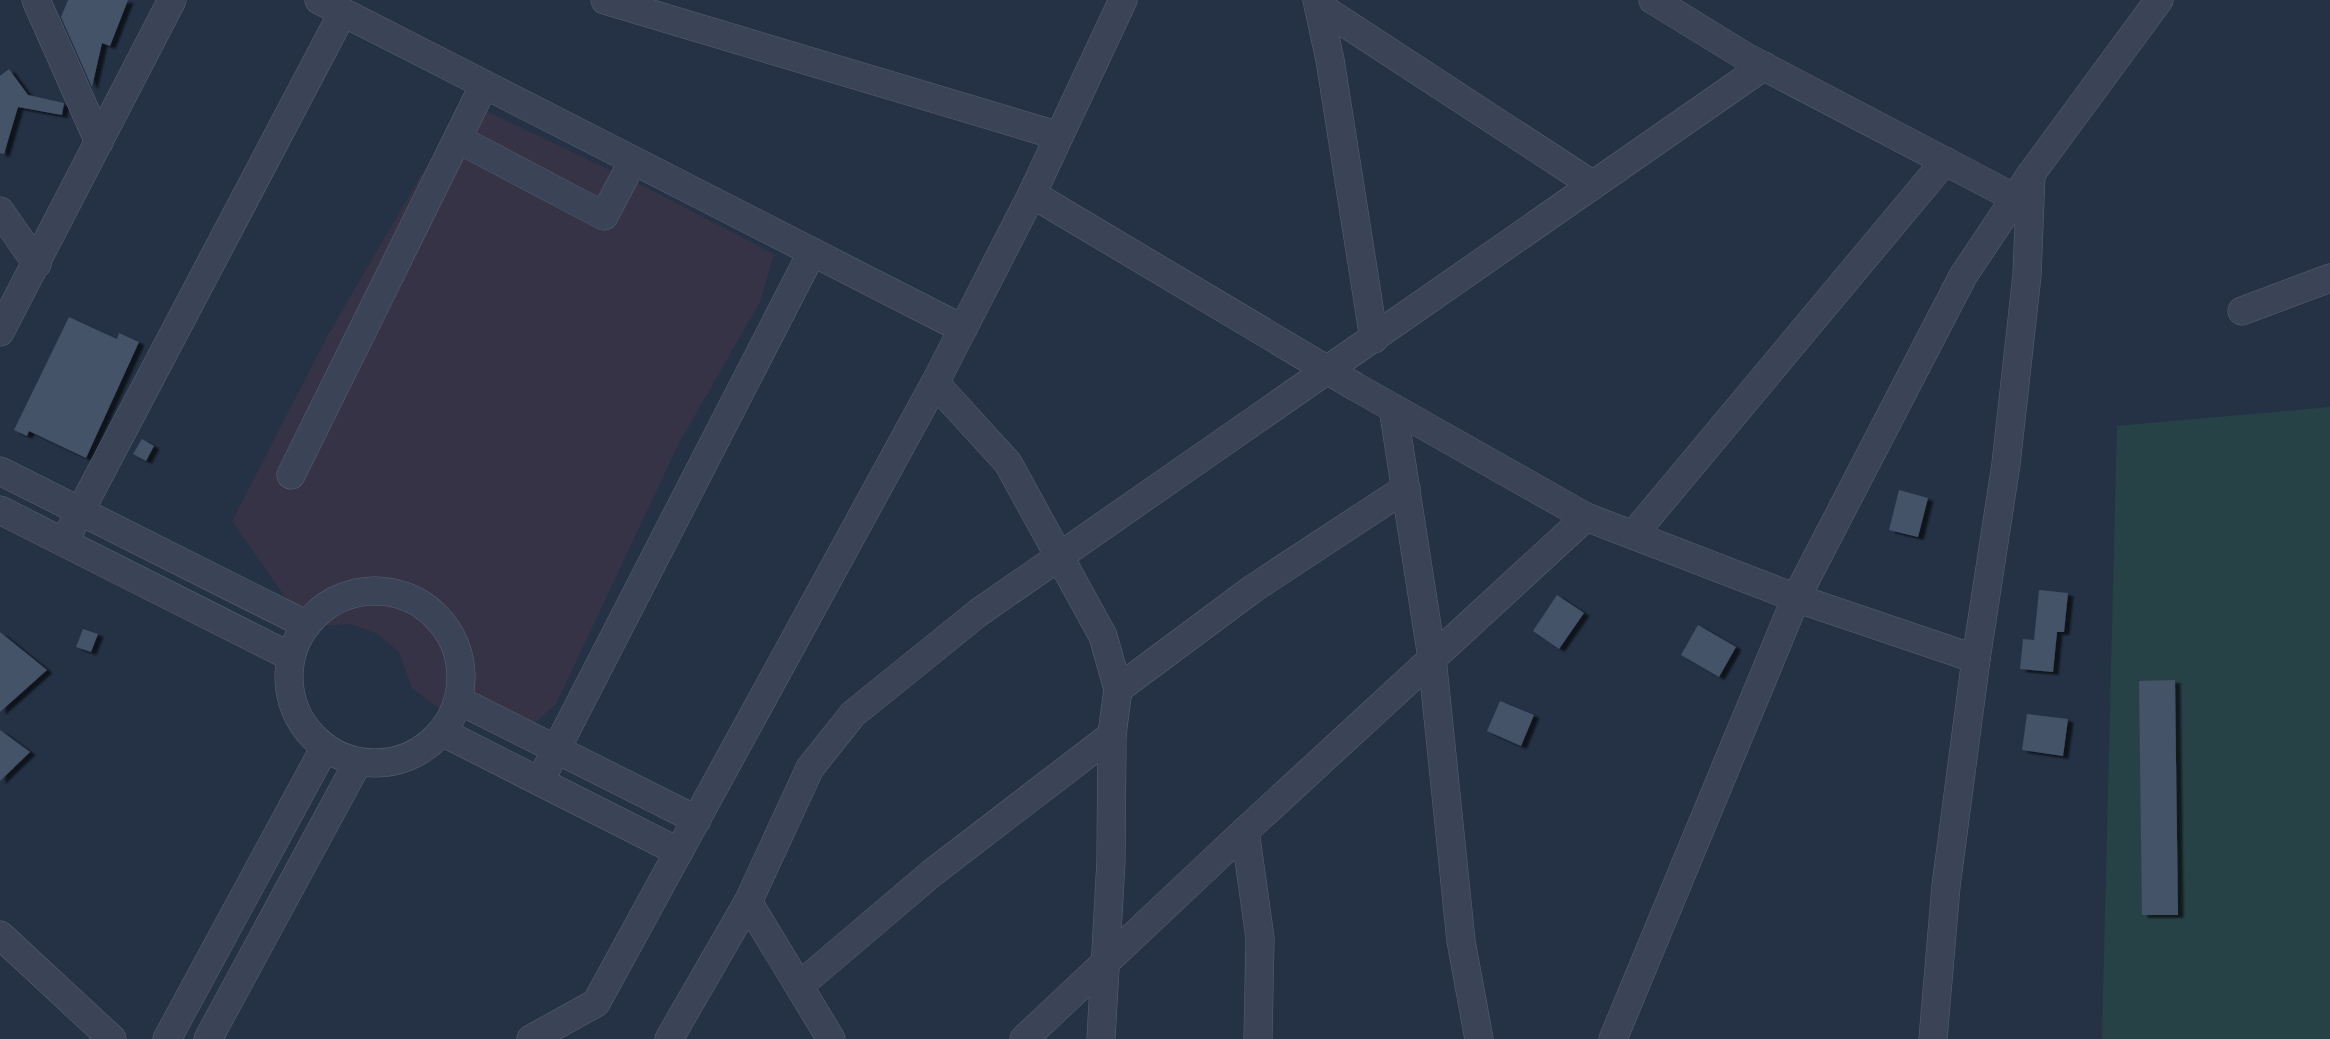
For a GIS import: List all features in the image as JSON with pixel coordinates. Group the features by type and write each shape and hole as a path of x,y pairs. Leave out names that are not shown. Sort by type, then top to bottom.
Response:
{"street":[{"path":"36,0 99,142"},
{"path":"0,332 37,264 172,0"},
{"path":"319,0 963,329"},
{"path":"605,0 675,10 1059,136"},
{"path":"531,1039 596,1003 935,383 1032,194 1124,0"},
{"path":"1653,0 1764,66 2015,198"},
{"path":"1612,1039 1796,598 1963,276 2031,174 2159,0"},
{"path":"1318,3 1593,185"},
{"path":"1318,3 1331,69 1374,339"},
{"path":"64,542 343,12"},
{"path":"669,1039 748,902 810,768 854,714 978,613 1764,66"},
{"path":"292,475 484,85"},
{"path":"458,139 604,216 633,161"},
{"path":"1633,535 1945,161"},
{"path":"1933,1039 1946,886 1976,659 2006,464 2027,275 2031,174"},
{"path":"1032,194 1328,371 1586,517 1796,598 1976,659"},
{"path":"0,211 37,264"},
{"path":"540,782 812,252"},
{"path":"2242,311 2330,278"},
{"path":"935,383 1008,463 1103,636 1118,689 1112,735 1111,861 1101,1039"},
{"path":"1393,408 1432,658 1461,941 1479,1039"},
{"path":"0,471 306,624"},
{"path":"1118,689 1254,588 1406,488"},
{"path":"0,510 291,657"},
{"path":"1024,1039 1245,831 1586,517"},
{"path":"377,591 404,595 428,608 446,628 458,652 462,679 458,700 449,723 442,732 414,754 387,763 358,762 340,756 325,747 306,730 294,708 288,683 291,657 296,641 306,624 325,607 350,595 377,591"},
{"path":"458,700 697,820"},
{"path":"442,732 679,852"},
{"path":"799,986 932,873 1112,735"},
{"path":"167,1039 325,747"},
{"path":"208,1039 358,762"},
{"path":"1245,831 1260,938 1258,1039"},
{"path":"748,902 831,1039"},
{"path":"0,934 112,1039"}],"shaded area":[{"path":"470,103 653,191 774,254 760,302 679,443 556,704 530,727 454,719 412,688 399,652 378,634 351,624 306,627 232,521 328,335 420,177"}],"green space":[{"path":"2330,407 2330,1039 2102,1039 2117,426"}],"building":[{"path":"68,0 128,0 110,46 102,43 92,87 61,17"},
{"path":"9,69 28,95 64,103 62,115 18,107 4,154 0,153 0,76"},
{"path":"69,317 117,339 119,333 139,342 86,458 29,431 27,436 14,430"},
{"path":"142,439 154,446 146,461 133,454"},
{"path":"1899,490 1928,498 1918,537 1889,530"},
{"path":"2039,590 2068,593 2064,632 2057,632 2053,672 2020,669 2023,639 2034,640"},
{"path":"1557,595 1584,613 1559,649 1533,631"},
{"path":"1698,625 1736,647 1719,677 1681,655"},
{"path":"83,629 98,634 91,652 76,647"},
{"path":"0,632 47,670 0,712"},
{"path":"2175,680 2178,915 2142,915 2139,681"},
{"path":"1500,701 1534,715 1521,746 1487,731"},
{"path":"2027,714 2068,719 2063,756 2022,750"},
{"path":"0,730 30,752 0,781"}]}
